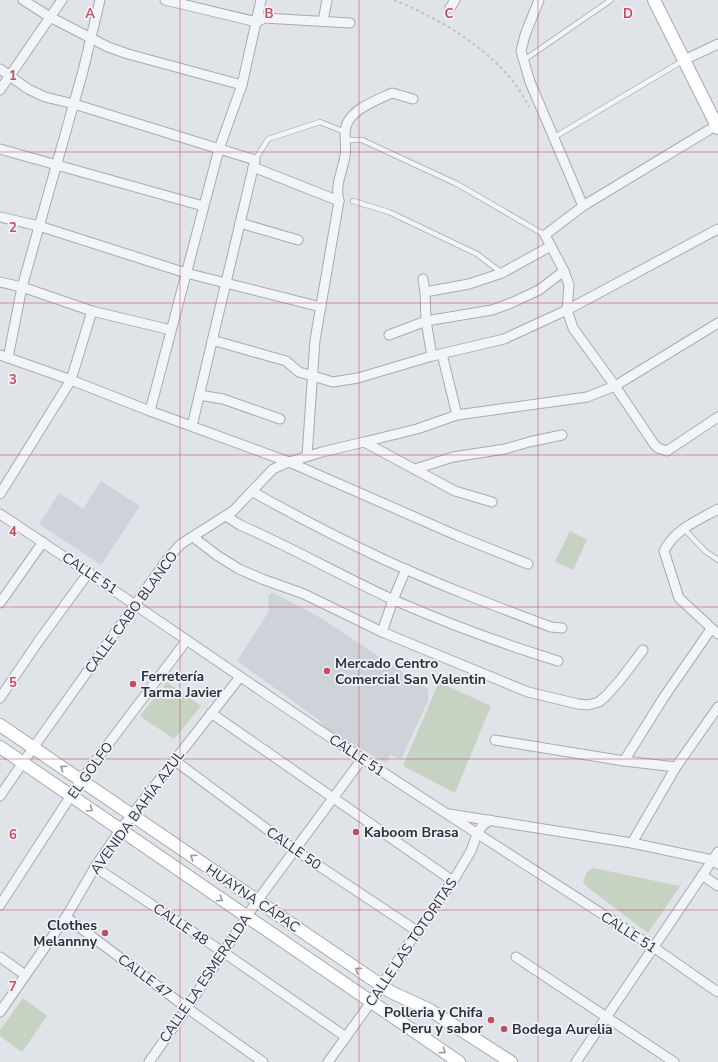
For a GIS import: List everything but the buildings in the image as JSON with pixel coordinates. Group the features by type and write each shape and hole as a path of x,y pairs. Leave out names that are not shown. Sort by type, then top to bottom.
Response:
{"main road":[{"path":"654,0 717,127"},
{"name":"HUAYNA CÁPAC","path":"0,725 382,986 402,998 430,1010 512,1062"},
{"name":"HUAYNA CÁPAC","path":"0,747 459,1062"}],"street":[{"path":"23,0 50,17 108,47 128,54 242,85"},
{"path":"0,90 62,0"},
{"path":"100,0 74,104 4,356 289,462 458,536 528,564"},
{"path":"165,0 257,22 264,18 350,23"},
{"path":"150,411 219,148 242,85 261,0"},
{"path":"323,21 327,0"},
{"path":"539,0 525,36 521,51 530,82 583,206"},
{"path":"684,60 718,44"},
{"path":"0,69 28,89 45,97 74,104 219,148 339,200"},
{"path":"307,456 314,340 339,200 337,192 345,159 345,136 348,121 357,111 392,93 413,99"},
{"path":"717,127 583,206 545,234 564,271 568,285 567,310 573,328 615,386 654,444 663,451 670,450 718,417"},
{"path":"0,149 203,206"},
{"path":"192,426 254,164"},
{"path":"0,217 39,226 186,273 321,307"},
{"path":"240,223 298,240"},
{"path":"212,340 286,361 299,372 333,382 358,378 432,356 504,339 567,310 718,229"},
{"path":"425,292 469,284 502,273 551,246"},
{"path":"389,334 426,321 498,308 538,290 564,271"},
{"path":"423,280 426,321 432,356"},
{"path":"0,282 22,287 92,310 171,330"},
{"path":"0,494 70,380 92,310"},
{"name":"CALLE CABO BLANCO","path":"0,796 32,748 169,557 181,544 233,511 273,469 307,456 417,429 457,415 587,397 615,386 718,323"},
{"path":"442,354 457,415"},
{"path":"199,395 223,399 280,419"},
{"path":"415,469 453,457 505,449 562,435"},
{"path":"364,442 455,491 492,502"},
{"path":"252,492 350,543 406,569 485,602 552,627 562,628"},
{"path":"624,761 664,697 715,632 679,598 664,551 669,542 677,533 718,509"},
{"name":"CALLE 51","path":"0,514 136,604 362,759 653,947 718,992"},
{"path":"226,516 240,525 393,600 470,632 558,661"},
{"path":"193,537 218,556 239,569 304,594 382,632 528,692 578,704 588,705 599,702 621,679 643,650"},
{"path":"0,603 43,542"},
{"path":"382,632 406,569"},
{"path":"0,698 88,572"},
{"name":"EL GOLFO","path":"0,905 81,780 187,640"},
{"name":"AVENIDA BAHÍA AZUL","path":"0,1012 66,916 95,867 120,830 240,676"},
{"path":"632,843 676,768 718,707"},
{"path":"211,713 453,881"},
{"path":"495,740 676,768"},
{"name":"CALLE LA ESMERALDA","path":"149,1062 187,1008 257,901 362,759"},
{"name":"CALLE 50","path":"174,760 295,850 418,931"},
{"path":"444,813 632,843 715,862"},
{"name":"CALLE LAS TOTORITAS","path":"328,1062 371,1002 453,881 471,851 477,834 482,826 490,820"},
{"path":"576,1062 702,875 715,862 718,852"},
{"name":"CALLE 48","path":"95,867 346,1036"},
{"path":"702,875 718,886"},
{"name":"CALLE 47","path":"66,916 187,1008 263,1062"},
{"path":"0,957 25,975"},
{"path":"516,957 674,1062"}],"lane":[{"path":"524,60 611,0"},
{"path":"553,138 684,60"},
{"path":"254,164 268,139 320,122 345,136 362,140 457,184 545,234"},
{"path":"353,201 389,212 477,254 502,273"},
{"path":"684,528 705,551 718,560"}],"path":[{"path":"394,0 418,10 472,42 509,76 518,87 531,109"}],"shaded area":[{"path":"101,481 140,506 101,565 39,524 59,493 83,509"},
{"name":"Mercado Centro Comercial San Valentin","path":"272,592 321,618 428,689 428,701 401,759 390,755 386,763 325,728 319,720 237,661 269,611 268,596"}],"green space":[{"path":"570,531 587,540 573,570 555,562"},
{"path":"167,682 201,706 174,739 140,716"},
{"path":"439,682 491,706 455,793 403,766"},
{"path":"593,868 680,886 648,933 586,886 583,882 587,872"},
{"path":"23,998 47,1016 22,1052 0,1036 0,1030"}],"place":[{"name":"Mercado Centro Comercial San Valentin","path":"327,671"},
{"name":"Ferretería Tarma Javier","path":"133,684"},
{"name":"Kaboom Brasa","path":"356,832"},
{"name":"Clothes Melannny","path":"105,933"},
{"name":"Polleria y Chifa Peru y sabor","path":"491,1020"},
{"name":"Bodega Aurelia","path":"504,1029"}]}
